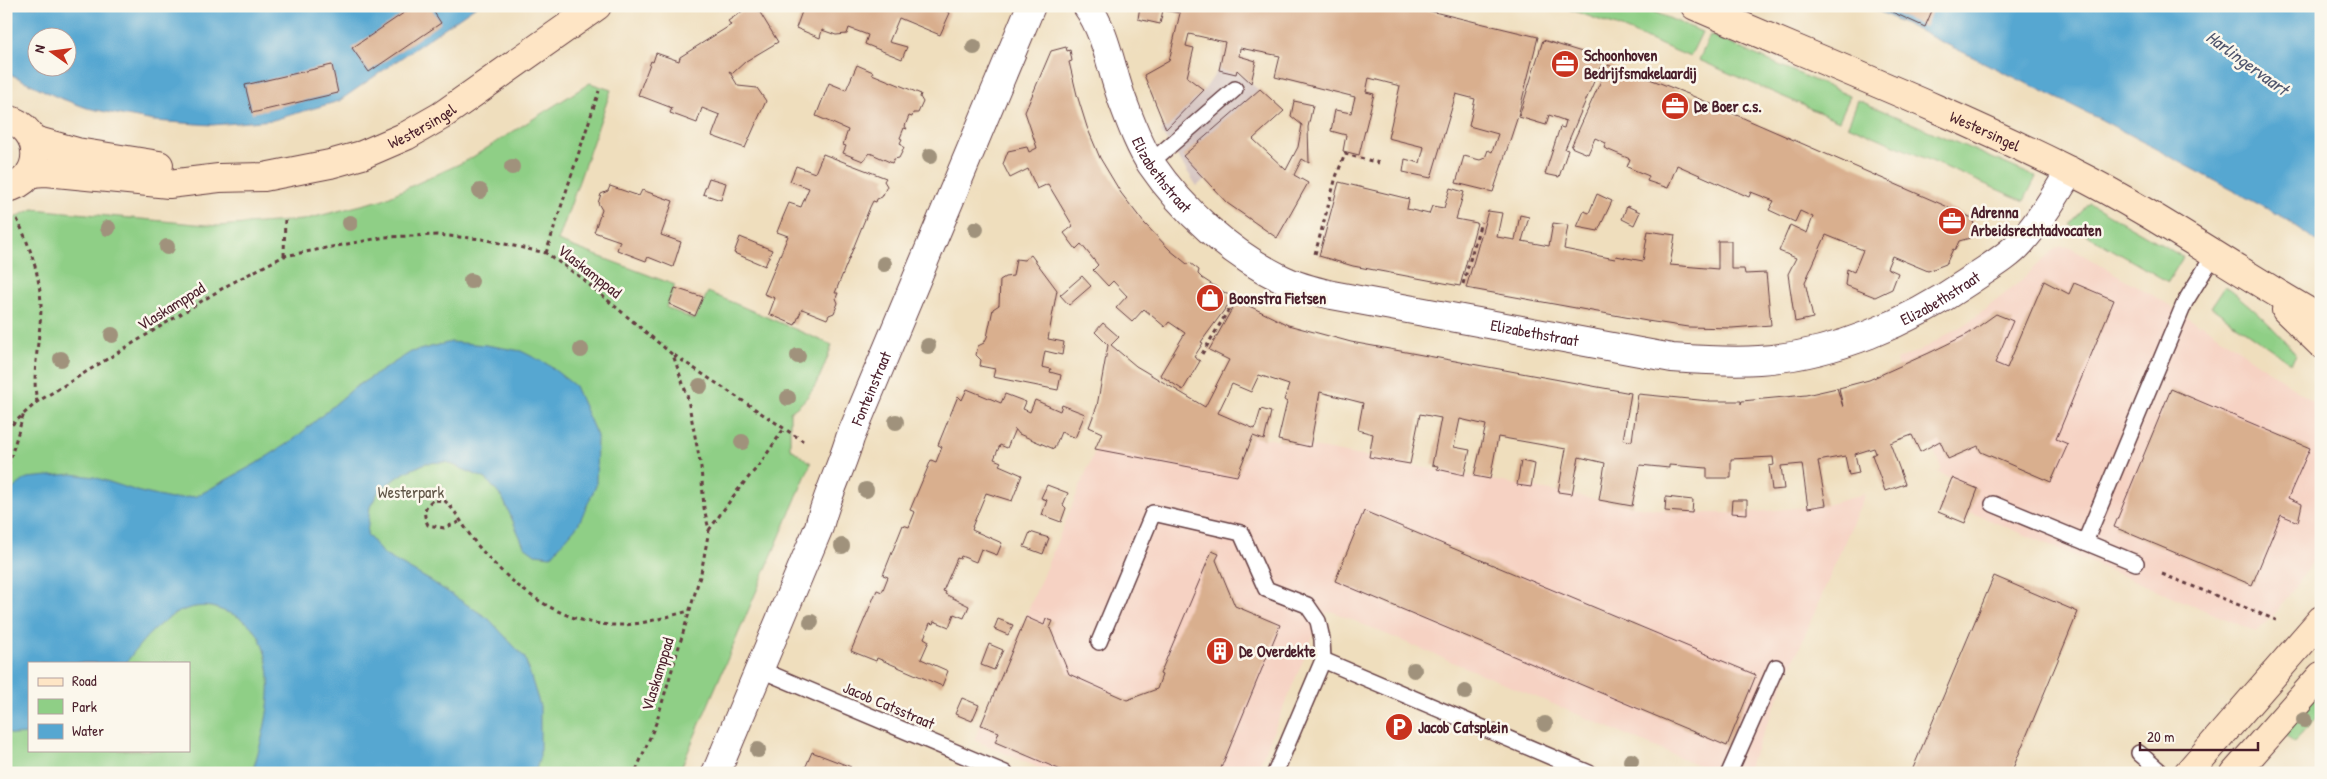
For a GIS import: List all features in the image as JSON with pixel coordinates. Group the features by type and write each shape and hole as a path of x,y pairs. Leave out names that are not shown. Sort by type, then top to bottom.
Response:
{"main road":[{"name":"Westersingel","path":"30,173 46,172 169,184 219,178 264,177 294,172 362,155 406,136 441,116 597,6"},
{"name":"Westersingel","path":"1695,6 1996,136 2070,171 2146,211 2215,253 2260,284 2321,319"},
{"name":"Westersingel","path":"6,119 21,124 34,140 77,152 170,167 219,178"},
{"path":"6,188 20,182 30,173 35,157 34,140"},
{"name":"Westersingel","path":"2260,284 2321,344"},
{"path":"2188,773 2321,620"},
{"path":"2235,773 2321,676"}],"street":[{"name":"Fonteinstraat","path":"716,773 819,527 822,512 842,466 850,438 1031,6"},
{"name":"Elizabethstraat","path":"1087,6 1098,27 1123,101 1150,163 1170,189 1212,232 1256,264 1281,279 1306,289 1465,321 1672,358 1722,361 1786,356 1861,338 1901,321 1947,296 2019,244 2041,218 2070,171"}],"lane":[{"path":"1150,163 1236,89"},
{"path":"2085,542 2184,302 2215,253"},
{"path":"1993,504 2136,563"},
{"path":"1099,642 1153,513 1240,533 1266,589 1307,605 1318,620 1322,639 1323,660 1275,773"},
{"path":"1323,660 1589,773"},
{"path":"1729,773 1776,667"},
{"name":"Jacob Catsstraat","path":"759,669 1005,773"},
{"path":"2139,753 2162,773"}],"path":[{"path":"546,253 599,91"},
{"path":"1306,289 1336,177 1345,154 1379,163"},
{"path":"284,256 285,216"},
{"path":"16,217 35,263 40,304 35,376 37,402"},
{"path":"1463,287 1481,222"},
{"name":"Vlaskamppad","path":"6,430 37,402 228,285 284,256 385,238 437,235 482,238 546,253 580,277 673,355 687,395 701,468 704,508 709,530 701,573 656,723 635,773"},
{"path":"1202,354 1235,299"},
{"path":"673,355 782,430 802,441"},
{"path":"6,473 24,412"},
{"path":"709,530 737,491 760,464 782,430"},
{"path":"459,522 444,528 428,525 424,514 427,504 433,500 445,501 456,514 459,522 503,575 525,593 550,608 578,620 609,625 639,624 690,611"},
{"path":"2136,563 2276,620 2281,624"}],"shaded area":[{"path":"1225,42 1241,47 1236,71 1284,111 1197,186 1161,132 1204,90 1218,70"},
{"path":"2062,246 2069,247 2161,300 2199,325 2201,323 2315,403 2321,415 2321,550 2279,609 2257,632 1970,512 1965,524 1937,512 1951,478 1937,472 1942,470 1896,360 1923,349 1970,321 2020,282 2053,250"},
{"path":"1111,345 1136,366 1183,396 1255,429 1254,436 1632,506 1665,510 1704,513 1745,513 1826,505 1865,494 1746,773 1717,773 1331,611 1322,615 1256,773 1051,773 974,740 1112,410"}],"green space":[{"path":"1560,6 1640,6 1702,32 1690,57 1619,27"},
{"path":"1710,35 1850,96 1839,121 1699,60"},
{"name":"Westerpark","path":"590,83 611,90 558,241 675,285 666,307 694,320 708,292 832,345 812,391 799,406 790,412 790,448 811,463 679,773 6,773 8,225 16,217 33,209 217,226 303,220 381,200 468,160"},
{"path":"1858,100 2036,177 2024,201 1848,125"},
{"path":"2089,203 2183,257 2168,282 2070,225"},
{"path":"2225,286 2263,318 2288,345 2296,355 2291,363 2211,307"},
{"path":"2321,690 2321,714 2294,742 2283,732"}],"water":[{"path":"6,6 476,6 339,101 273,120 212,125 154,121 87,108 57,97 6,72"},
{"name":"Harlingervaart","path":"1868,6 2321,6 2321,244 2279,215 2100,119"},
{"path":"451,342 521,351 547,364 575,386 597,436 596,486 578,525 551,556 535,554 524,546 503,499 486,479 446,462 426,463 406,472 380,489 370,507 367,534 383,554 431,581 489,619 525,658 540,706 540,756 535,773 252,773 268,706 269,672 266,655 258,635 251,626 238,617 211,607 198,607 173,615 151,632 127,662 28,662 28,734 13,735 6,732 6,494 27,478 72,474 94,477 140,492 171,499 197,496 257,463 293,440 354,388 411,352"}],"building":[{"path":"414,6 430,6 441,23 369,72 352,48"},
{"path":"750,6 756,6 778,42 746,61 733,73 729,71 738,86 757,88 766,101 745,148 712,136 720,115 702,108 697,123 670,113 672,108 638,95 656,53 679,61 680,57 731,25 728,21"},
{"path":"804,6 948,6 946,11 950,13 940,35 899,18 889,42 907,47 902,59 865,44 868,35 849,28 847,34 836,35 822,30 820,38 796,28"},
{"path":"1140,6 1409,6 1538,37 1518,116 1493,192 1456,183 1464,156 1480,160 1485,158 1488,150 1492,152 1498,134 1469,126 1475,99 1456,94 1431,178 1403,172 1405,159 1420,163 1424,147 1388,138 1400,86 1369,78 1366,92 1374,94 1359,155 1343,151 1346,135 1331,131 1335,110 1351,113 1355,97 1275,77 1280,56 1240,48 1239,56 1256,61 1251,83 1237,70 1236,74 1219,70 1225,42 1189,34 1186,46 1194,48 1187,77 1204,90 1166,129 1144,75 1169,61 1180,13 1163,10 1160,24 1138,19"},
{"path":"1879,6 1934,6 1925,27"},
{"path":"1543,40 1598,57 1601,65 1565,149 1568,150 1559,177 1545,174 1560,127 1564,128 1566,121 1549,115 1546,125 1519,117"},
{"path":"1066,47 1067,51 1070,50 1072,61 1069,62 1087,127 1100,158 1121,193 1144,223 1170,250 1187,264 1190,263 1199,270 1198,274 1202,278 1233,298 1201,342 1203,343 1194,357 1200,361 1183,390 1160,375 1185,333 1169,322 1165,327 1144,309 1132,322 1116,308 1127,296 1113,281 1108,286 1093,270 1098,265 1081,244 1076,249 1064,233 1073,226 1048,184 1037,189 1028,169 1010,178 1003,164 1008,151 1027,147 1029,152 1037,148 1025,112 1051,51"},
{"path":"332,65 338,93 252,113 245,85"},
{"path":"857,65 873,72 872,74 921,94 920,97 923,102 918,113 913,113 912,117 909,116 905,126 907,129 904,128 900,138 902,139 900,143 904,148 899,158 894,159 892,163 870,153 863,161 843,153 846,146 843,145 848,130 816,116 829,83 846,90"},
{"path":"1608,65 1634,77 1637,74 1688,94 1948,207 1972,218 1975,228 1970,238 1959,241 1946,264 1928,271 1892,256 1887,268 1898,273 1892,289 1875,297 1845,285 1847,269 1854,272 1863,250 1826,235 1805,282 1813,318 1795,322 1788,274 1796,258 1779,251 1790,225 1807,233 1813,217 1800,211 1795,222 1769,210 1774,201 1751,192 1749,197 1677,165 1668,188 1647,181 1649,176 1627,167 1630,159 1604,148 1606,143 1595,138 1588,154 1571,147"},
{"path":"1260,89 1284,111 1253,139 1286,170 1298,147 1302,125 1291,116 1294,101 1313,105 1308,127 1309,163 1302,159 1294,175 1308,183 1277,238 1227,203 1183,156"},
{"path":"823,154 886,178 884,181 887,186 882,197 877,199 876,202 873,201 870,207 835,293 838,293 836,298 838,303 834,313 829,315 827,319 802,309 795,325 769,314 775,298 764,294 788,236 777,232 783,217 789,203 801,207 809,188 790,181 796,166 815,173"},
{"path":"709,178 726,183 721,200 703,194"},
{"path":"1339,182 1409,199 1407,209 1429,214 1432,206 1444,208 1450,188 1464,192 1456,219 1477,223 1460,286 1353,266 1319,256"},
{"path":"610,186 639,196 642,190 673,201 661,235 681,242 673,267 648,257 646,261 617,250 620,241 594,232 602,210 598,203 601,194 608,191"},
{"path":"1597,194 1612,201 1598,231 1577,227 1584,211 1589,213"},
{"path":"1627,206 1640,212 1634,225 1622,219"},
{"path":"1488,211 1502,213 1497,237 1515,240 1520,215 1529,217 1522,241 1549,246 1553,223 1568,225 1564,249 1615,259 1616,256 1643,261 1648,231 1675,235 1670,265 1718,269 1718,241 1731,241 1731,269 1744,269 1745,274 1766,273 1771,325 1732,328 1688,327 1466,288"},
{"path":"740,237 772,250 765,266 734,253"},
{"path":"1031,255 1057,290 1048,339 1064,342 1062,355 1045,351 1042,367 1051,369 1050,372 1061,375 1058,390 993,377 995,369 980,366 981,360 976,355 978,346 984,343 987,337 993,309 999,305 1000,280 1013,276 1016,259 1024,260"},
{"path":"1082,276 1091,286 1069,305 1060,295"},
{"path":"2044,281 2069,294 2074,283 2114,300 2056,439 2068,444 2051,482 1981,452 1978,446 1948,459 1940,441 1920,452 1912,435 1890,443 1905,484 1885,491 1872,455 1876,453 1874,448 1855,454 1859,473 1849,475 1845,456 1818,461 1826,505 1808,508 1802,464 1781,466 1784,489 1772,490 1769,466 1774,465 1773,457 1731,459 1731,478 1707,478 1707,468 1669,465 1669,468 1640,465 1632,506 1599,500 1605,463 1579,457 1572,494 1558,492 1566,449 1498,437 1490,479 1474,476 1486,425 1460,419 1454,447 1470,450 1464,475 1437,469 1438,466 1432,465 1441,418 1420,414 1410,464 1369,457 1373,434 1358,430 1363,403 1320,392 1310,447 1278,440 1287,402 1284,400 1289,385 1259,375 1251,392 1232,384 1218,413 1255,429 1261,409 1271,412 1264,440 1253,436 1237,476 1095,449 1102,433 1089,427 1097,406 1108,345 1095,332 1103,323 1119,337 1111,345 1136,366 1205,407 1229,360 1209,350 1237,300 1288,325 1351,342 1631,393 1623,440 1632,441 1638,394 1709,401 1741,401 1741,404 1742,401 1806,395 1837,388 1843,407 1839,388 1869,380 1929,353 1968,334 1996,314 2013,321 1995,363 2007,368"},
{"path":"675,288 703,297 695,316 669,304"},
{"path":"967,389 1001,403 1005,394 1026,402 1023,409 1030,412 1035,400 1060,411 1062,405 1085,414 1075,438 1061,432 1054,449 1019,434 1015,429 1007,448 1000,445 994,459 1001,462 999,465 1022,475 1012,501 986,493 972,530 1002,543 997,555 981,549 976,562 961,556 960,559 957,558 943,591 946,592 945,594 969,606 964,618 954,614 949,627 934,621 933,624 930,623 924,638 929,641 921,659 948,671 942,686 877,658 876,661 851,651 877,590 882,592 888,577 883,575 903,525 909,527 915,512 910,510 931,460 936,462 942,447 938,445 958,396 962,400"},
{"path":"2171,389 2310,448 2288,498 2302,504 2298,522 2281,515 2252,585 2114,527"},
{"path":"1521,461 1535,464 1531,487 1517,485"},
{"path":"1952,478 1978,489 1965,523 1938,512"},
{"path":"1047,485 1068,493 1063,505 1066,508 1061,522 1042,515 1047,500 1041,498"},
{"path":"1666,497 1693,500 1692,513 1665,511"},
{"path":"1732,500 1747,500 1747,514 1731,513"},
{"path":"1364,511 1756,675 1727,746 1335,581"},
{"path":"1030,532 1049,538 1043,554 1024,547"},
{"name":"De Overdekte","path":"1212,551 1219,554 1216,560 1235,606 1280,625 1219,773 1068,773 995,742 999,732 981,725 1026,617 1044,625 1046,619 1053,621 1050,628 1069,674 1127,700 1157,689 1162,675 1160,674"},
{"path":"1994,576 2078,612 2011,773 1911,773"},
{"path":"998,619 1013,625 1008,635 994,629"},
{"path":"989,644 1003,650 994,670 981,665"},
{"path":"962,698 979,705 972,721 955,714"},
{"path":"812,752 851,767 860,773 803,773"}],"place":[{"name":"Schoonhoven Bedrijfsmakelaardij","path":"1565,64"},
{"name":"De Boer c.s.","path":"1675,106"},
{"name":"Adrenna Arbeidsrechtadvocaten","path":"1952,221"},
{"name":"Boonstra Fietsen","path":"1210,298"},
{"name":"De Overdekte","path":"1220,651"},
{"name":"Jacob Catsplein","path":"1399,727"}]}
